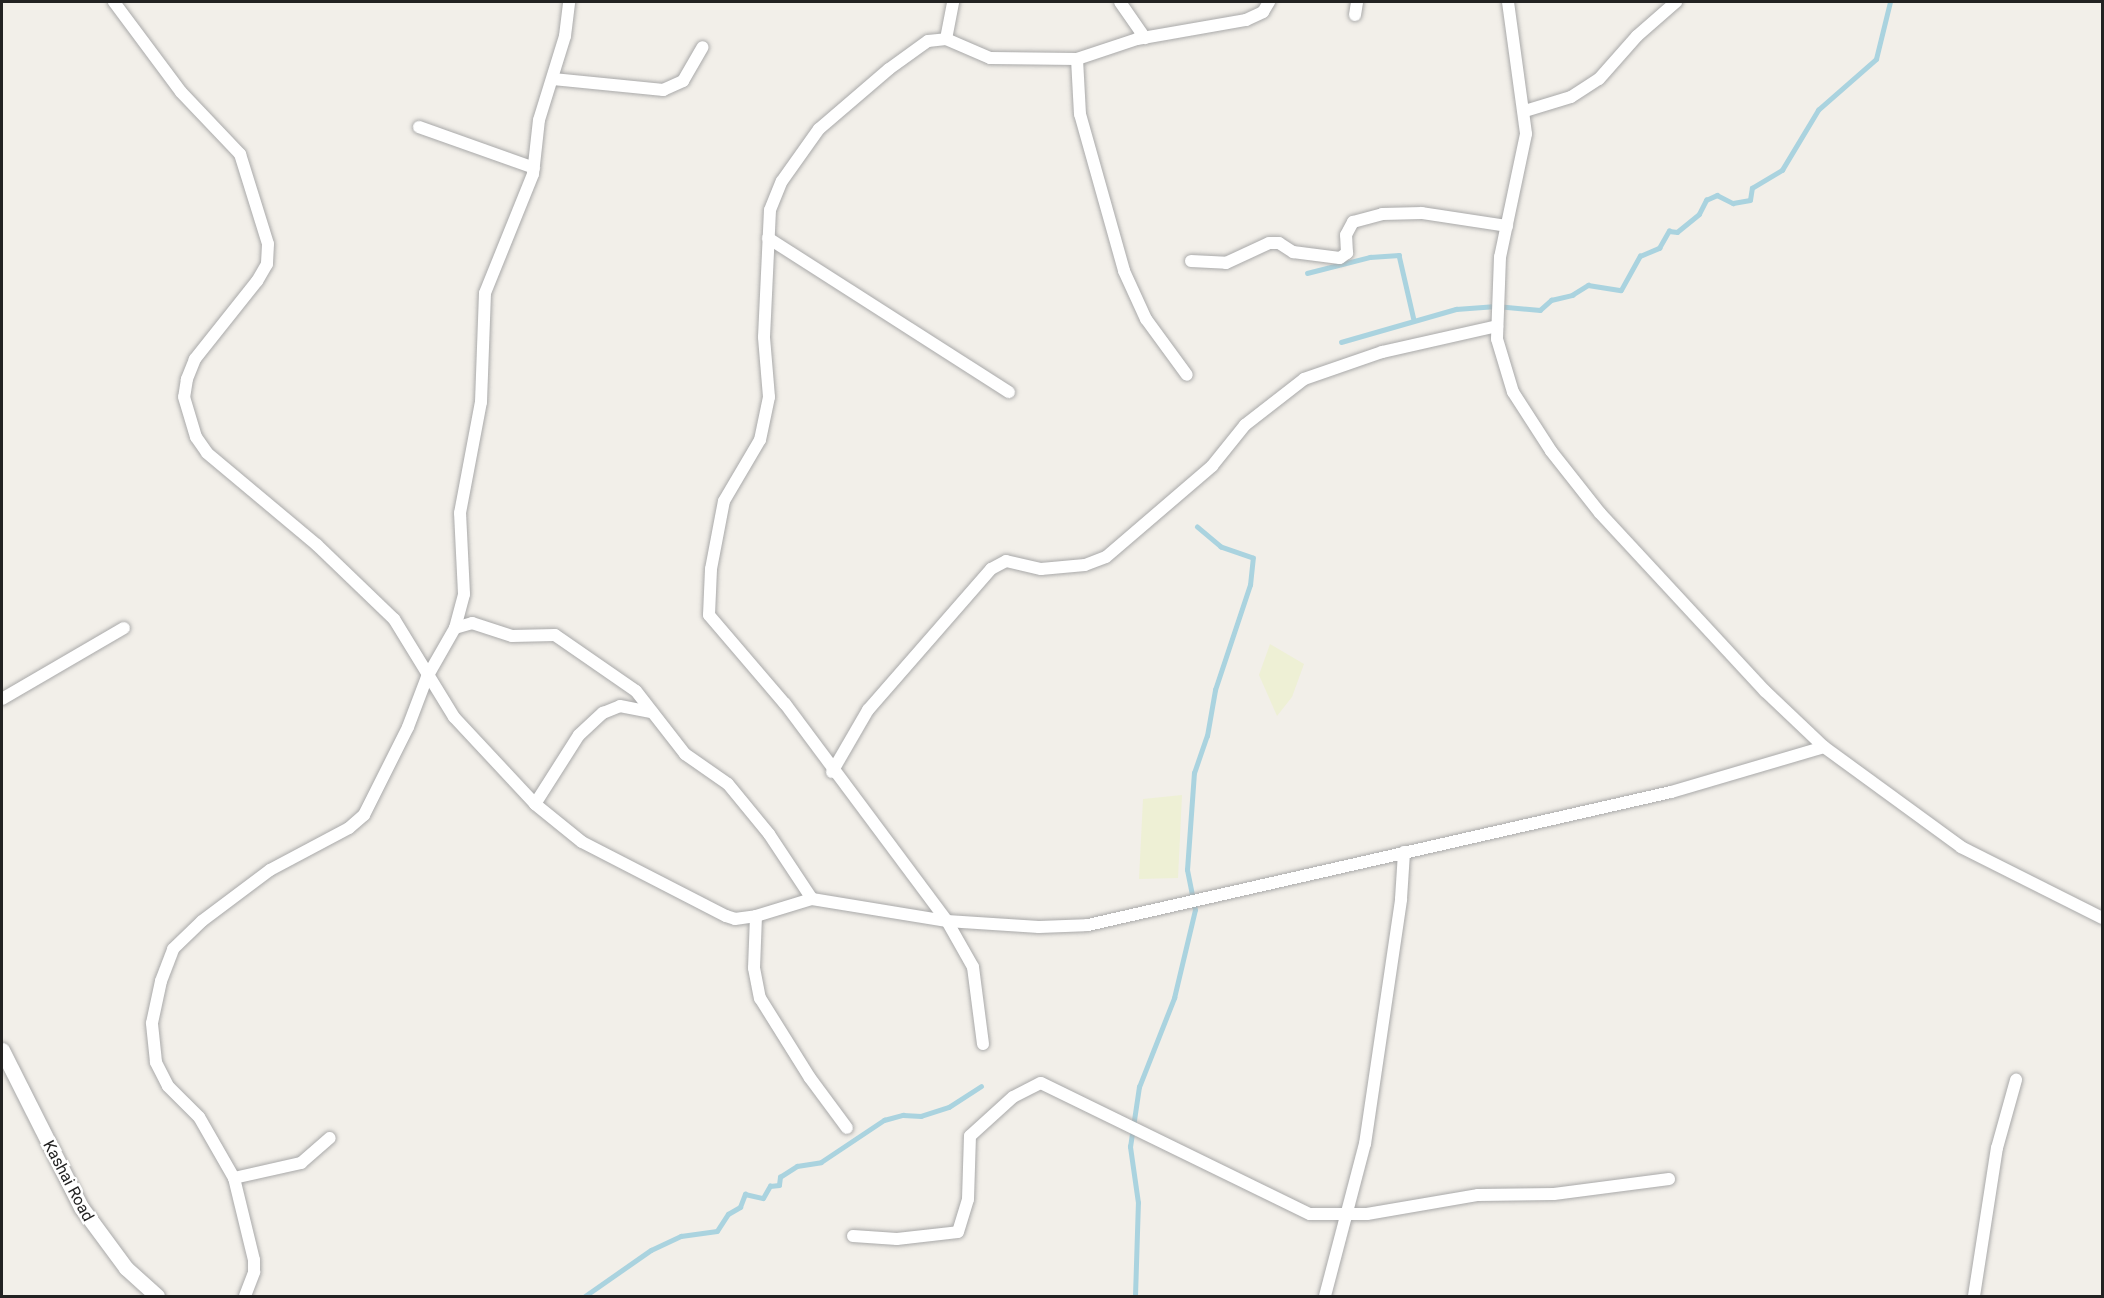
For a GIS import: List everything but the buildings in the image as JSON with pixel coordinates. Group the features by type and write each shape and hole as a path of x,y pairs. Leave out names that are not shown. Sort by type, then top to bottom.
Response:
{"street":[{"path":"114,2 181,92 240,154 268,244 267,264 257,281 195,359 187,379 184,397 196,437 207,453 317,545 394,620 454,717 535,804 582,842 642,875 735,919 756,916 812,899 947,921 1039,927 1088,925 1671,792 1824,747"},
{"path":"245,1296 254,1272 254,1260 234,1179 199,1117 168,1086 156,1062 152,1023 167,961 173,949 202,921 235,896 364,815 408,727 427,676 455,628 464,594 460,513 482,402 485,293 527,194 534,168 539,120 565,36 569,2"},
{"path":"946,39 953,2"},
{"path":"1120,2 1145,38"},
{"path":"983,1044 973,967 947,921 832,772 785,704 709,615 711,569 723,501 760,440 770,397 764,338 770,210 776,192 819,129 911,51 928,41 946,39 990,58 1077,59 1145,38 1246,20 1263,12 1269,2"},
{"path":"1355,15 1357,2"},
{"path":"1508,2 1525,111 1521,167 1499,266 1497,326 1502,366 1513,392 1551,451 1623,538 1765,691 1824,747 1961,847 2103,918"},
{"path":"1525,111 1571,97 1599,79 1637,36 1677,2"},
{"path":"553,80 663,90 683,81 703,47"},
{"path":"1077,59 1080,114 1124,271 1146,319 1187,375"},
{"path":"419,127 534,168"},
{"path":"1191,261 1226,263 1269,243 1279,243 1293,252 1340,258 1347,253 1346,235 1353,222 1382,214 1422,213 1507,226"},
{"path":"768,238 1009,392"},
{"path":"832,772 868,710 991,569 1006,561 1041,569 1085,565 1106,556 1212,466 1245,425 1304,379 1382,352 1497,326"},
{"path":"455,628 472,623 512,636 563,638 636,691 686,754 728,784 769,834 812,899"},
{"path":"2,699 124,628"},
{"path":"535,804 579,735 603,713 620,706 652,712"},
{"path":"1325,1296 1349,1215 1366,1133 1401,899 1404,852"},
{"path":"756,916 754,968 760,998 810,1078 848,1128"},
{"name":"Kashai Road","path":"2,1050 81,1208 112,1251 157,1296"},
{"path":"1974,1296 1997,1148 2016,1080"},
{"path":"853,1236 897,1239 958,1232 968,1199 970,1136 1013,1097 1041,1083 1285,1205 1311,1214 1349,1215 1478,1195 1554,1194 1669,1179"},
{"path":"234,1179 301,1163 330,1138"}],"green space":[{"path":"1270,644 1304,664 1292,697 1277,716 1259,675"},
{"path":"1182,795 1178,878 1139,879 1143,799"}],"waterway":[{"path":"1341,342 1456,309 1496,306 1540,310 1551,300 1572,295 1588,285 1621,290 1640,256 1659,248 1669,231 1677,232 1699,214 1706,200 1717,195 1733,203 1750,200 1752,188 1782,170 1818,110 1876,59 1890,2"},
{"path":"1307,273 1370,257 1399,255 1414,320"},
{"path":"1135,1296 1138,1203 1130,1147 1139,1087 1174,998 1195,910 1187,870 1194,773 1207,736 1215,690 1250,585 1253,558 1221,547 1197,527"},
{"path":"585,1296 651,1250 681,1236 717,1231 728,1214 740,1207 745,1194 763,1198 770,1186 779,1185 780,1177 797,1166 821,1162 884,1120 903,1115 921,1116 949,1107 981,1086"}]}
